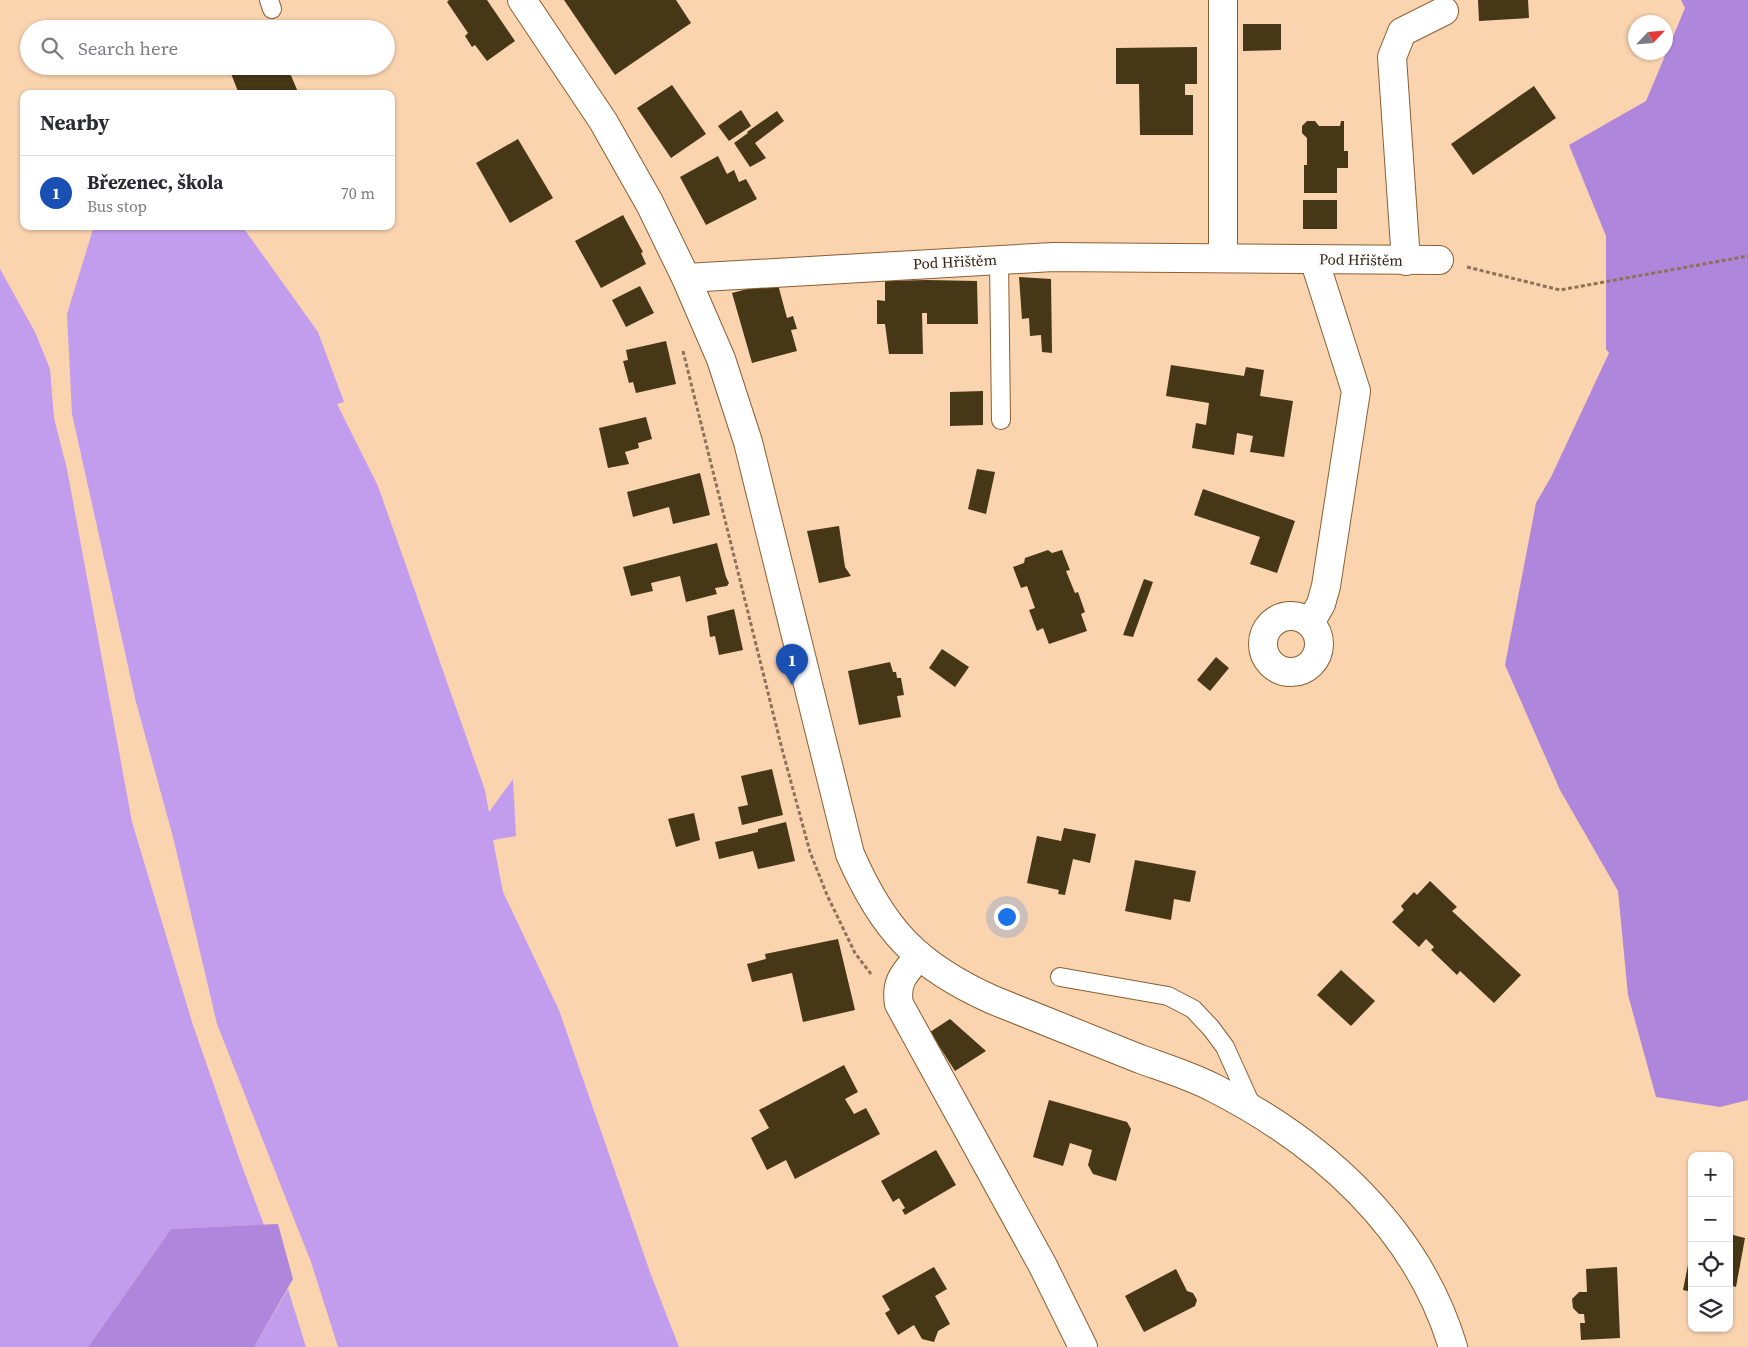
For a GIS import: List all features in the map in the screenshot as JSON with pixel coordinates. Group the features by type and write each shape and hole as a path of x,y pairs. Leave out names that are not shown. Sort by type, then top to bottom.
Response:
{"street":[{"path":"522,0 603,121 650,204 686,278 721,359 748,442 850,854 862,882 878,909 896,934 918,956 942,974 984,996 1212,1087 1253,1109 1293,1134 1356,1187 1402,1241 1438,1305 1453,1347"},
{"path":"1223,0 1223,258"},
{"path":"1406,261 1392,56 1402,32 1444,11"},
{"name":"Pod Hřištěm","path":"686,278 1053,257 1439,260"},
{"path":"1310,623 1321,604 1326,586 1356,391 1314,259"},
{"path":"918,956 899,981 898,997 903,1014 1043,1266 1083,1347"}],"lane":[{"path":"999,260 1001,420"},
{"path":"1060,977 1168,996 1193,1009 1211,1028 1224,1048 1253,1109"}],"path":[{"path":"1439,260 1560,290 1748,256"},
{"path":"683,350 782,749 810,852 827,895 855,953 880,986 898,997"}],"shaded area":[{"path":"1681,0 1748,0 1748,1100 1720,1107 1656,1097 1628,995 1618,891 1560,790 1505,665 1536,503 1551,477 1609,353 1606,349 1606,236 1569,145 1646,101 1663,60 1673,60 1673,37 1685,8"},
{"path":"93,230 245,230 318,332 344,402 337,404 378,486 485,790 489,812 513,779 516,836 493,840 503,892 559,1010 651,1275 679,1347 338,1347 311,1262 217,1024 173,837 136,702 72,414 67,314"},
{"path":"0,269 35,332 50,369 54,418 67,469 132,822 192,1022 264,1225 171,1229 88,1347 0,1347"},
{"path":"278,1224 293,1279 254,1347 88,1347 171,1229"},
{"path":"288,1289 306,1347 254,1347"}],"building":[{"path":"449,0 487,0 515,41 487,61 475,45 472,47 465,36 468,33 447,2"},
{"path":"564,0 676,0 691,23 615,75"},
{"path":"1478,0 1528,0 1529,18 1479,21"},
{"path":"1243,24 1281,24 1281,50 1243,51"},
{"path":"1197,47 1197,84 1185,84 1185,95 1193,95 1193,135 1140,135 1139,84 1116,84 1116,48"},
{"path":"232,75 291,75 297,90 254,90 237,90"},
{"path":"672,85 706,134 671,158 637,108"},
{"path":"1534,86 1556,118 1473,175 1451,144"},
{"path":"741,110 751,126 729,141 718,126"},
{"path":"777,111 784,121 755,143 766,158 750,167 734,143"},
{"path":"1307,121 1315,121 1319,126 1340,126 1341,121 1344,121 1344,151 1348,151 1348,168 1337,168 1337,193 1304,193 1304,165 1307,165 1307,138 1302,133 1302,126"},
{"path":"518,139 553,198 510,223 476,163"},
{"path":"718,156 727,174 734,170 739,182 746,179 757,199 706,225 680,177"},
{"path":"1303,200 1337,200 1337,229 1303,229"},
{"path":"623,215 643,252 641,253 646,264 601,288 575,241"},
{"path":"1019,277 1051,279 1052,353 1042,352 1041,335 1030,336 1029,318 1022,319"},
{"path":"777,281 787,318 793,316 797,329 791,330 797,351 752,363 732,293"},
{"path":"885,281 977,281 978,324 927,324 927,313 922,313 923,354 889,354 885,324 877,324 877,300 885,301"},
{"path":"640,286 654,313 626,327 612,300"},
{"path":"666,341 676,384 636,393 633,382 629,383 623,361 628,360 626,350"},
{"path":"1171,365 1244,376 1246,367 1264,370 1260,396 1293,401 1284,457 1250,452 1253,436 1237,433 1234,455 1192,448 1196,423 1206,425 1209,403 1166,396"},
{"path":"983,391 983,425 950,426 950,392"},
{"path":"646,417 652,439 638,443 639,448 625,452 629,464 608,468 599,428"},
{"path":"977,469 995,472 986,514 968,509"},
{"path":"700,473 710,515 673,524 669,507 633,517 627,492"},
{"path":"1203,489 1295,521 1277,573 1250,564 1260,537 1194,515"},
{"path":"839,526 845,567 851,576 819,583 807,531"},
{"path":"717,543 729,583 727,586 715,588 717,594 686,602 680,576 651,583 653,591 631,596 623,567"},
{"path":"1048,550 1052,553 1062,550 1070,570 1066,571 1075,593 1078,592 1085,612 1081,614 1087,631 1049,644 1043,628 1037,631 1029,610 1035,608 1027,586 1021,588 1013,567 1024,563 1025,558"},
{"path":"1144,579 1153,582 1133,637 1123,635"},
{"path":"734,609 743,650 719,655 715,636 710,637 707,616"},
{"path":"942,649 969,667 955,687 929,668"},
{"path":"1216,657 1229,668 1210,691 1197,680"},
{"path":"890,662 897,678 901,678 904,695 897,696 901,717 859,725 848,671"},
{"path":"772,769 783,815 742,825 738,807 748,805 741,776"},
{"path":"694,813 700,840 676,847 668,819"},
{"path":"786,822 795,861 758,869 753,851 719,859 715,842 758,832 758,829"},
{"path":"1064,828 1096,834 1090,863 1073,859 1065,895 1058,894 1059,890 1027,883 1037,836 1061,841"},
{"path":"1135,860 1196,871 1190,902 1174,899 1171,920 1125,911"},
{"path":"1430,881 1457,907 1452,911 1521,975 1494,1003 1460,971 1457,975 1431,950 1434,947 1426,939 1419,947 1392,922 1404,910 1401,906 1414,892 1417,895"},
{"path":"838,939 855,1010 803,1022 792,973 752,982 747,964 766,959 765,954"},
{"path":"1341,970 1375,1001 1351,1026 1317,995"},
{"path":"950,1019 986,1051 955,1071 930,1032"},
{"path":"844,1065 858,1092 845,1099 854,1114 866,1108 880,1134 795,1179 786,1160 767,1170 751,1138 769,1128 759,1110"},
{"path":"1049,1100 1127,1122 1131,1129 1116,1181 1093,1174 1088,1165 1092,1150 1070,1143 1063,1166 1033,1157"},
{"path":"936,1150 956,1185 905,1215 902,1210 905,1208 899,1198 893,1202 881,1181"},
{"path":"1733,1235 1745,1238 1736,1287 1733,1286"},
{"path":"1688,1265 1688,1291 1683,1290"},
{"path":"934,1267 947,1289 935,1296 950,1324 938,1331 934,1342 922,1339 914,1325 898,1335 885,1313 890,1310 882,1296"},
{"path":"1617,1267 1620,1338 1581,1340 1580,1323 1585,1323 1584,1314 1579,1314 1573,1308 1572,1299 1579,1292 1587,1292 1586,1269"},
{"path":"1176,1269 1187,1291 1193,1293 1197,1300 1195,1306 1144,1332 1125,1296"}],"place":[{"name":"Březenec, škola","path":"792,685"}]}
